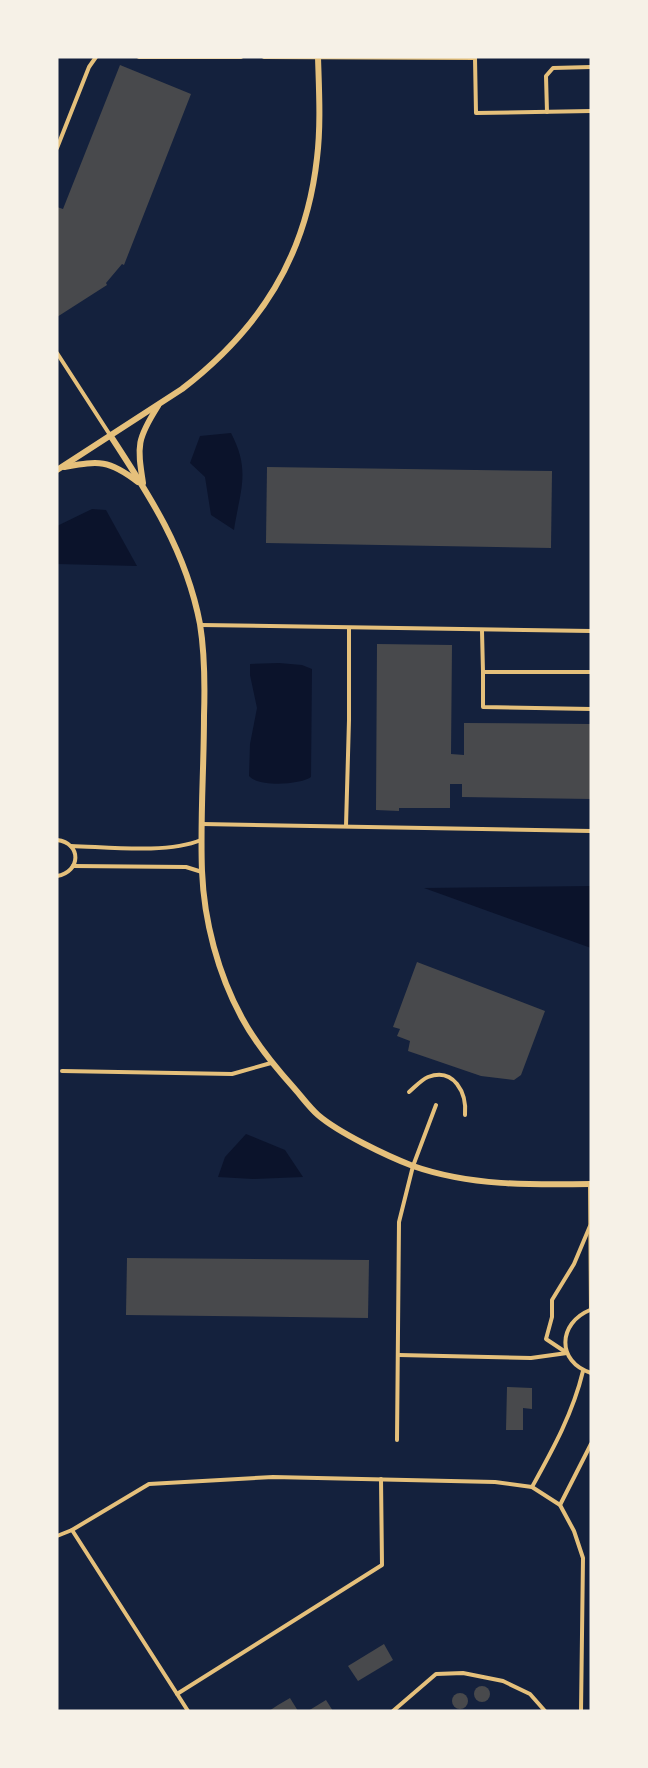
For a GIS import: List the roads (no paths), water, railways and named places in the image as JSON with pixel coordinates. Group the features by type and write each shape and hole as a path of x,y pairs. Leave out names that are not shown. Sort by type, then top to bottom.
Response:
{"street":[{"path":"59,468 160,403 214,363 246,330 276,285 290,259 304,222 314,183 319,129 318,57"},
{"path":"143,485 138,456 139,444 144,429 160,403"},
{"path":"110,435 165,522 191,589 200,625 205,664 202,872 206,917 221,970 242,1018 271,1063 319,1116 362,1143 413,1166 452,1176 515,1185 591,1184"},
{"path":"59,468 96,462 110,464 120,468 143,485"}],"lane":[{"path":"57,148 89,67 96,57"},
{"path":"139,57 241,57"},
{"path":"264,57 475,57 476,113 591,111"},
{"path":"547,112 546,76 552,68 591,67"},
{"path":"57,353 110,435"},
{"path":"200,625 591,631"},
{"path":"346,826 349,628"},
{"path":"482,630 483,707 591,709"},
{"path":"483,672 591,672"},
{"path":"202,824 591,831"},
{"path":"57,840 66,842 75,856 73,866 67,873 57,876"},
{"path":"70,846 177,847 202,840"},
{"path":"73,866 186,867 202,872"},
{"path":"62,1071 232,1074 271,1063"},
{"path":"409,1092 430,1076 445,1075 456,1081 463,1091 466,1102 465,1115"},
{"path":"397,1440 399,1222 413,1166 436,1105"},
{"path":"591,1184 591,1310 580,1314 572,1322 565,1342 571,1360 583,1371 591,1373"},
{"path":"567,1353 546,1339 552,1317 552,1300 574,1264 590,1226"},
{"path":"399,1355 531,1358 567,1353"},
{"path":"532,1487 562,1433 576,1398 583,1371"},
{"path":"560,1505 591,1444"},
{"path":"57,1536 72,1530 149,1484 273,1477 495,1482 532,1487 560,1505 574,1531 583,1558 581,1711"},
{"path":"177,1694 382,1565 381,1479"},
{"path":"72,1530 188,1711"},
{"path":"393,1711 436,1674 463,1673 503,1681 530,1694 545,1711"}],"water":[{"path":"231,433 241,459 242,470 241,492 234,530 211,515 205,477 190,463 200,436"},
{"path":"92,509 106,510 137,566 57,564 57,526"},
{"path":"250,664 302,665 312,669 311,777 298,782 279,784 261,782 249,776 250,744 257,708"},
{"path":"591,886 591,948 424,888"},
{"path":"246,1134 285,1150 303,1177 253,1179 218,1177 225,1157"}]}
